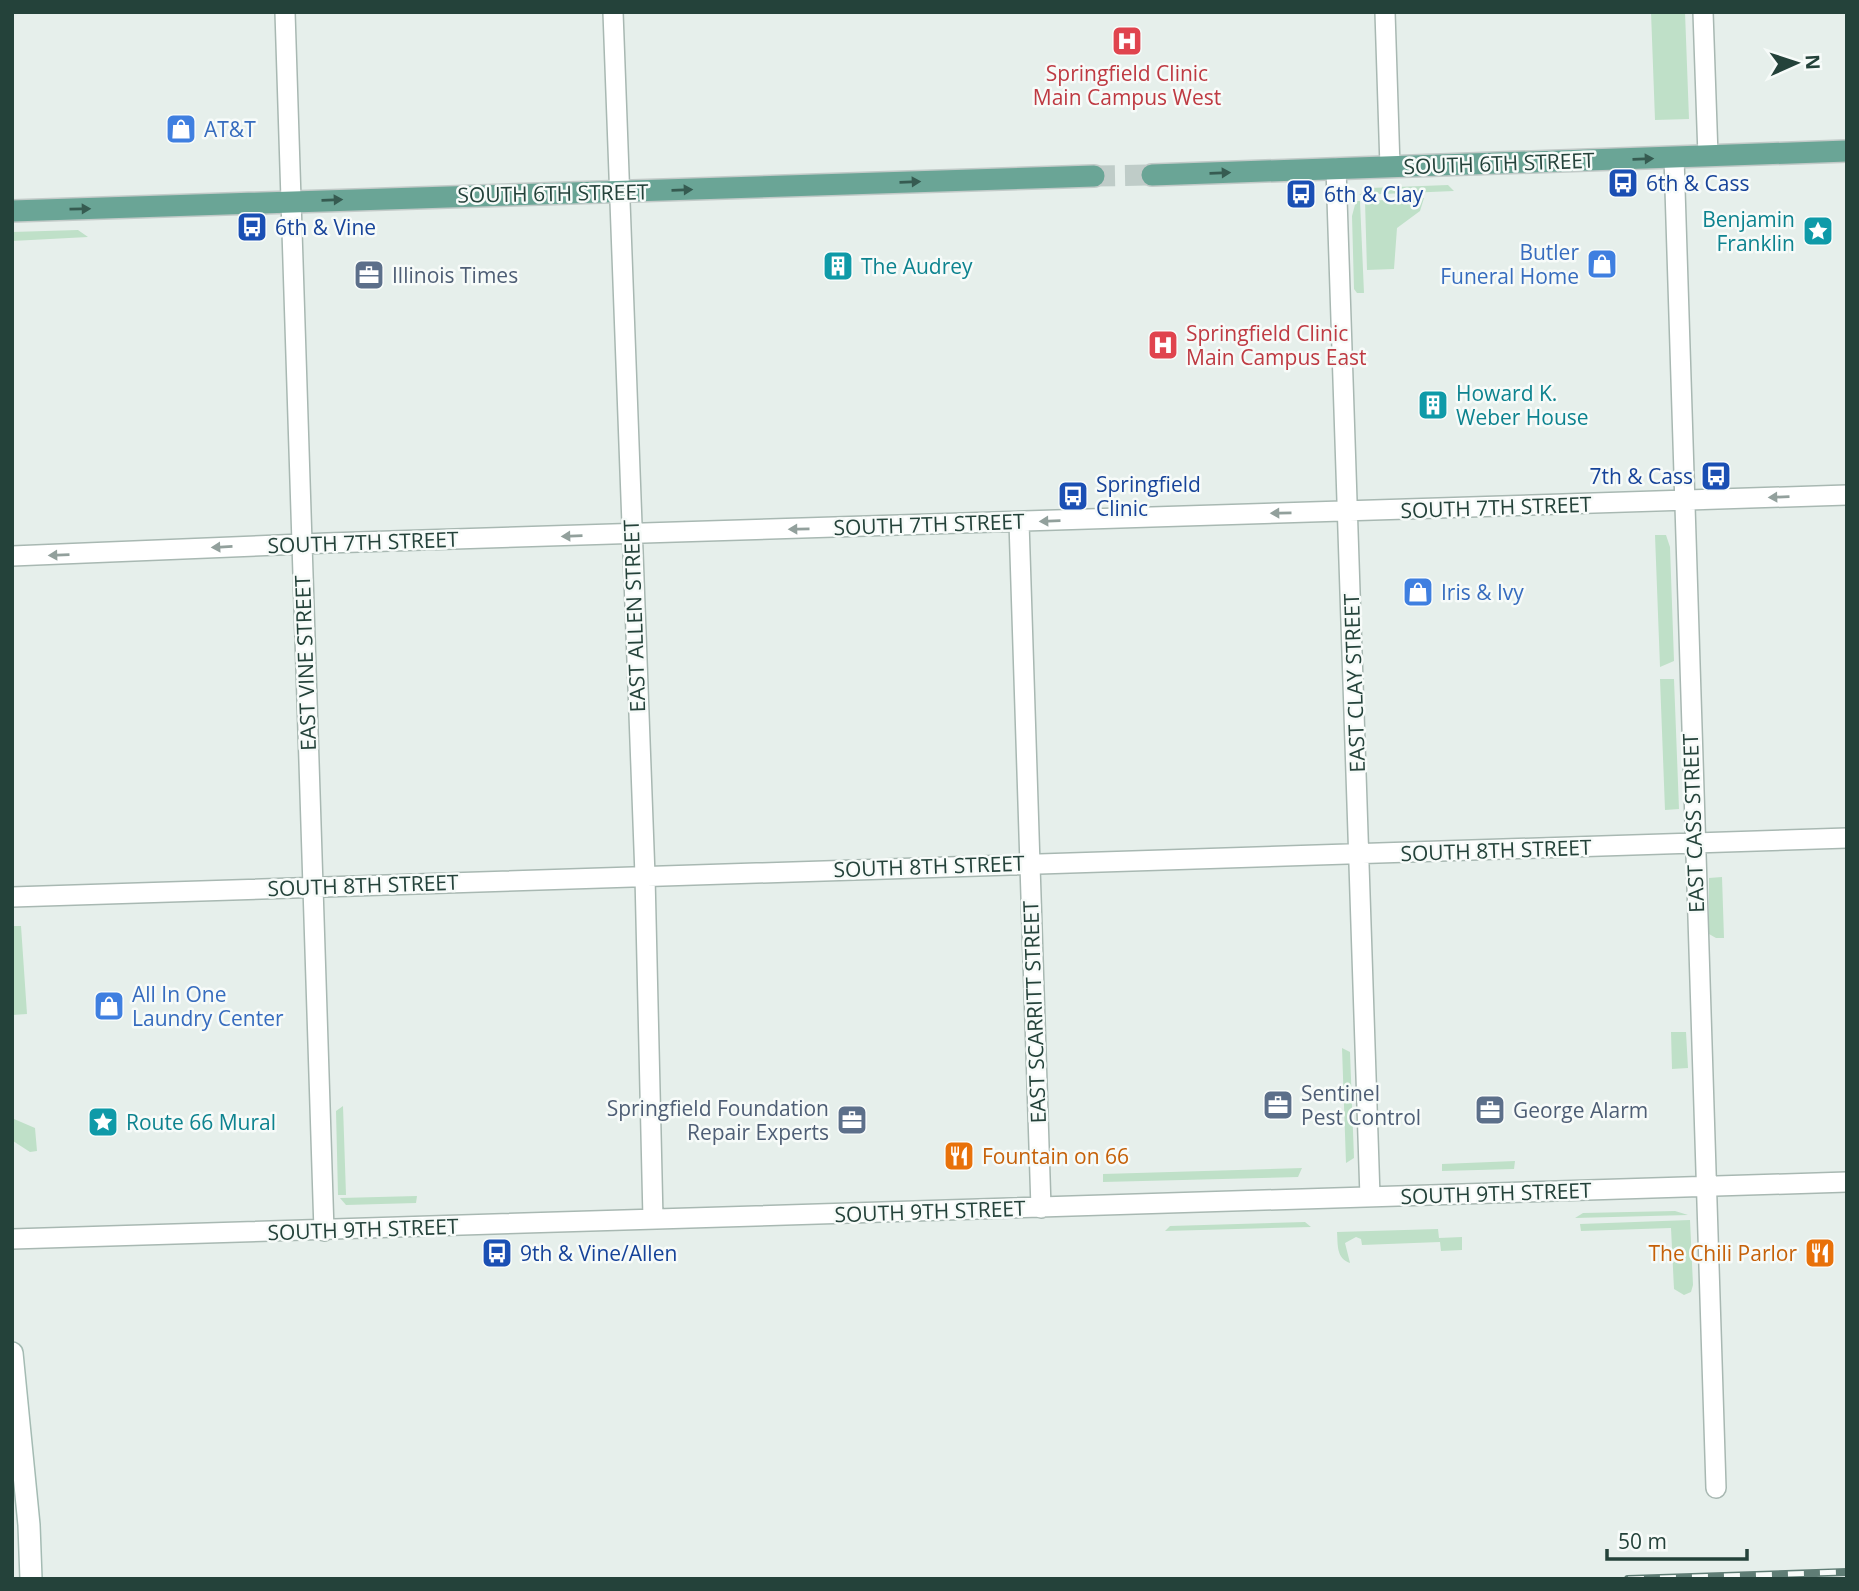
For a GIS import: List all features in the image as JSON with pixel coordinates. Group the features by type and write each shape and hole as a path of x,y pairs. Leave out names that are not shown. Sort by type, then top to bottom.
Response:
{"main road":[{"name":"SOUTH 6TH STREET","path":"1152,175 1847,152"},
{"name":"SOUTH 6TH STREET","path":"12,211 1094,176"},
{"path":"12,1353 29,1525 31,1579"}],"street":[{"name":"EAST VINE STREET","path":"285,12 324,1231"},
{"name":"EAST ALLEN STREET","path":"613,12 645,876 653,1219"},
{"path":"1385,12 1390,167"},
{"path":"1703,12 1708,156"},
{"name":"EAST CASS STREET","path":"1674,157 1716,1488"},
{"name":"EAST CLAY STREET","path":"1336,168 1370,1197"},
{"name":"SOUTH 7TH STREET","path":"12,556 301,544 1847,495"},
{"name":"EAST SCARRITT STREET","path":"1019,522 1041,1208"},
{"name":"SOUTH 8TH STREET","path":"12,897 1847,838"},
{"name":"SOUTH 9TH STREET","path":"12,1239 1847,1182"}],"green space":[{"path":"1651,12 1685,12 1689,119 1655,120"},
{"path":"1448,185 1454,191 1359,195 1370,188"},
{"path":"1424,198 1420,211 1397,228 1394,269 1367,270 1365,201"},
{"path":"1356,201 1360,201 1364,293 1357,293 1354,289 1352,216"},
{"path":"78,230 88,237 12,241 12,232"},
{"path":"1655,535 1666,535 1670,547 1674,661 1660,667"},
{"path":"1660,679 1674,679 1679,809 1665,810"},
{"path":"1722,877 1724,938 1716,938 1709,934 1709,878"},
{"path":"12,926 21,926 27,1014 12,1015"},
{"path":"1671,1032 1686,1032 1688,1068 1672,1069"},
{"path":"1342,1048 1350,1052 1354,1158 1346,1163"},
{"path":"343,1106 346,1195 338,1195 336,1111"},
{"path":"14,1119 35,1128 37,1151 30,1152 13,1141"},
{"path":"1515,1161 1514,1169 1442,1171 1442,1164"},
{"path":"1302,1168 1298,1177 1103,1182 1103,1174"},
{"path":"417,1196 416,1203 346,1205 340,1198"},
{"path":"1675,1211 1688,1215 1575,1218 1583,1213"},
{"path":"1690,1220 1693,1285 1691,1292 1684,1295 1674,1289 1671,1228 1581,1231 1580,1224"},
{"path":"1305,1222 1311,1227 1165,1231 1170,1226"},
{"path":"1438,1229 1439,1238 1462,1237 1462,1250 1441,1251 1440,1242 1362,1245 1361,1239 1356,1237 1345,1243 1350,1263 1342,1258 1339,1250 1337,1232"}],"tunnel":[{"path":"1094,176 1152,175"}],"railway":[{"path":"1628,1579 1847,1572"}],"place":[{"name":"Springfield Clinic Main Campus West","path":"1127,41"},
{"name":"AT&T","path":"181,129"},
{"name":"6th & Cass","path":"1623,183"},
{"name":"6th & Clay","path":"1301,194"},
{"name":"6th & Vine","path":"252,227"},
{"name":"Benjamin Franklin","path":"1818,231"},
{"name":"Butler Funeral Home","path":"1602,264"},
{"name":"The Audrey","path":"838,266"},
{"name":"Illinois Times","path":"369,275"},
{"name":"Springfield Clinic Main Campus East","path":"1163,345"},
{"name":"Howard K. Weber House","path":"1433,405"},
{"name":"7th & Cass","path":"1716,476"},
{"name":"Springfield Clinic","path":"1073,496"},
{"name":"Iris & Ivy","path":"1418,592"},
{"name":"All In One Laundry Center","path":"109,1006"},
{"name":"Sentinel Pest Control","path":"1278,1105"},
{"name":"George Alarm","path":"1490,1110"},
{"name":"Springfield Foundation Repair Experts","path":"852,1120"},
{"name":"Route 66 Mural","path":"103,1122"},
{"name":"Fountain on 66","path":"959,1156"},
{"name":"9th & Vine/Allen","path":"497,1253"},
{"name":"The Chili Parlor","path":"1820,1253"}]}
